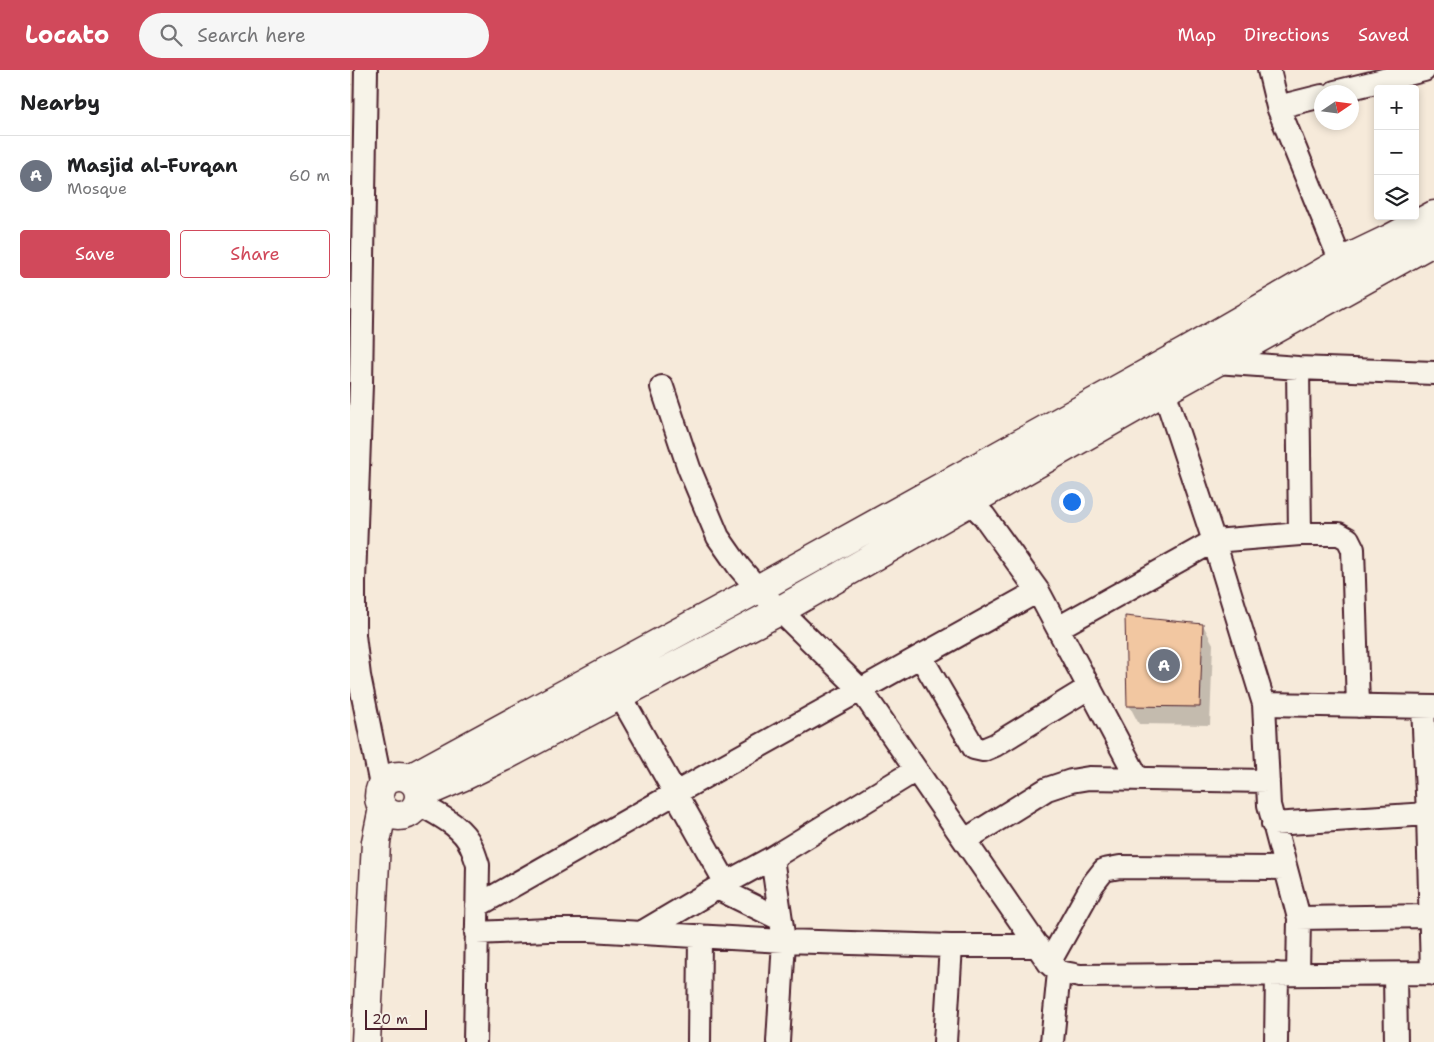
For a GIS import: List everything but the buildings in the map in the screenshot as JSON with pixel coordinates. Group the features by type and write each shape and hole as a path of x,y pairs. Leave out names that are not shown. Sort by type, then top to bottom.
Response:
{"main road":[{"path":"382,797 391,815 402,816 412,812 416,792 758,589 1185,352 1341,262 1434,216"},
{"path":"416,792 464,776 503,757 779,610 1164,391 1434,241"},
{"path":"366,1042 376,842 382,797 389,777 399,775 416,792"}],"street":[{"path":"366,70 361,384 354,581 354,635 358,676 382,797"},
{"path":"1270,70 1278,107 1341,262"},
{"path":"1359,86 1424,70"},
{"path":"1278,107 1314,98"},
{"path":"1216,362 1434,374"},
{"path":"1298,368 1300,534"},
{"path":"662,387 689,468 718,537 739,567 758,589 861,690 1049,961"},
{"path":"1164,391 1214,541 1264,704 1269,805 1299,918 1287,974 1276,1042"},
{"path":"970,502 984,516 1038,591 1138,779"},
{"path":"1058,628 1214,541 1300,534 1339,534 1348,539 1353,549 1358,706"},
{"path":"477,906 1038,591"},
{"path":"921,657 968,740 974,748 983,750 995,745 1090,686"},
{"path":"620,695 676,793 722,885 780,919"},
{"path":"476,933 548,930 784,941 951,946 1049,961 1080,976 1433,974 1428,814 1428,707 1264,704"},
{"path":"641,933 772,858 916,770"},
{"path":"965,840 1047,789 1071,780 1089,778 1268,781"},
{"path":"416,792 463,834 471,845 478,865 475,1042"},
{"path":"1273,824 1428,814"},
{"path":"772,858 784,941 778,1042"},
{"path":"1052,1042 1049,961 1093,884 1104,870 1120,867 1285,868"},
{"path":"1299,918 1431,916"},
{"path":"699,1042 700,936"},
{"path":"945,1042 951,946"},
{"path":"1395,974 1396,1042"}],"place":[{"name":"Masjid al-Furqan","path":"1164,665"}]}
